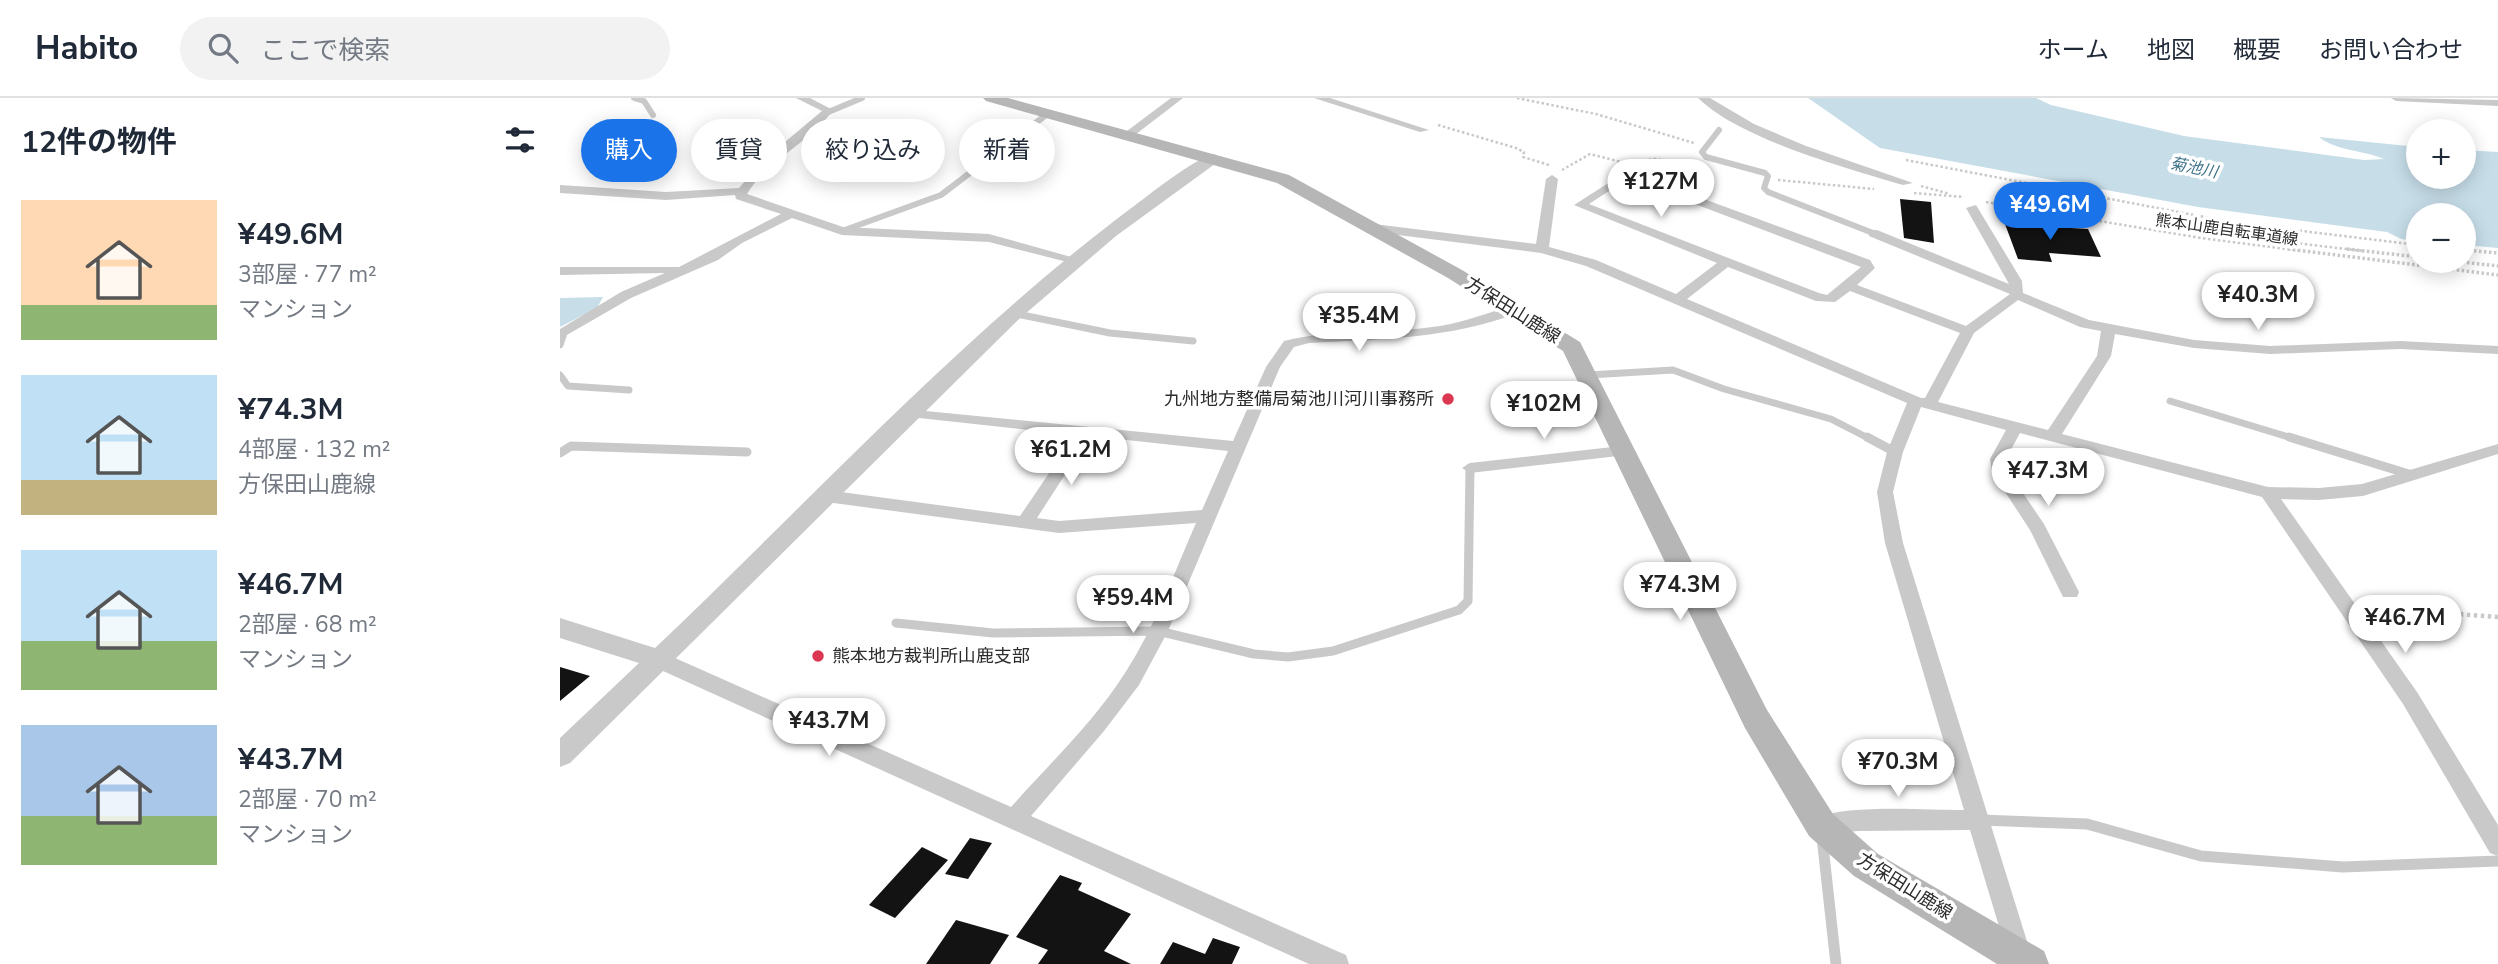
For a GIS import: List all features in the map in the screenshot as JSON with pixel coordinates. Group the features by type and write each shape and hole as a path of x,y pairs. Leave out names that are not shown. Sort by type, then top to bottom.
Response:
{"main road":[{"name":"方保田山鹿線","path":"991,98 1283,179 1374,228 1572,347 1588,375 1621,452 1756,719 1821,825 1866,865 2025,961"}],"street":[{"path":"801,98 828,110 771,159 749,181 740,196 842,231 989,239 1075,260"},
{"path":"1127,136 1178,98"},
{"path":"1319,98 1426,126"},
{"path":"1703,98 1761,130 1907,183"},
{"path":"2396,98 2498,103"},
{"path":"560,755 910,412 1075,260 1154,197 1214,159"},
{"path":"1624,176 1640,178 1865,263 1868,268 1848,286 1830,299 1816,297 1580,205 1624,176"},
{"path":"1542,249 1554,177"},
{"path":"560,189 666,196 743,191"},
{"path":"1974,202 2015,281 2016,293"},
{"path":"561,338 626,295 684,269 791,214"},
{"path":"1374,228 1542,249 1591,263 1923,403 2268,493 2363,490 2498,449"},
{"path":"1873,233 2085,324 2109,329 2194,344 2270,350 2400,345 2498,351"},
{"path":"1677,300 1727,262"},
{"path":"560,271 684,269"},
{"path":"1848,286 1968,331"},
{"path":"2016,293 1968,331 1895,452 1885,492 1894,543 1977,820 2025,961"},
{"path":"1016,817 1097,725 1132,679 1158,631 1273,367 1289,344 1309,339 1433,330 1489,321 1513,310"},
{"path":"2052,437 2104,356 2109,329"},
{"path":"910,412 1238,447"},
{"path":"2015,427 1998,459 2000,472 2038,528 2070,592"},
{"path":"1025,522 1086,431"},
{"path":"1470,468 1621,452"},
{"path":"2268,493 2410,698 2498,846"},
{"path":"826,496 1059,527 1208,516"},
{"path":"560,628 659,660 1016,817 1337,964"},
{"path":"1821,825 1858,821 1977,820"}],"lane":[{"path":"634,98 644,101 653,115"},
{"path":"826,113 862,98"},
{"path":"842,231 941,195 1046,115"},
{"path":"1719,130 1702,152 1714,161 1765,173 1768,176 1764,188 1768,192 1873,233"},
{"path":"1017,314 1110,333 1193,341"},
{"path":"1588,375 1673,370 1831,419 1895,452"},
{"path":"560,375 568,386 629,390"},
{"path":"2170,401 2412,475"},
{"path":"560,453 571,446 747,452"},
{"path":"896,623 993,633 1158,631 1254,654 1310,656 1459,610 1468,601 1470,468"},
{"path":"1977,820 2087,824 2214,857 2343,867 2498,861"},
{"path":"1821,825 1836,964"}],"path":[{"path":"1517,98 1596,114 1705,146"},
{"path":"1426,126 1516,148 1524,152 1523,157 1528,161 1550,165 1554,177"},
{"path":"1906,160 2236,223 2406,244"},
{"name":"熊本山鹿自転車道線","path":"1907,183 1974,202 2201,238 2406,261"},
{"path":"2270,240 2406,256"},
{"path":"2476,251 2498,253"},
{"path":"2476,264 2498,266"},
{"name":"熊本山鹿自転車道線","path":"2476,272 2498,275"},
{"path":"2355,618 2443,613 2498,618"}],"water":[{"name":"菊池川","path":"1808,98 2036,98 2051,105 2184,136 2364,160 2384,159 2333,145 2319,137 2406,146 2406,189 2476,189 2476,151 2498,152 2498,248 2476,246 2476,203 2406,203 2406,240 2387,232 2198,207 1880,148"},
{"path":"603,297 597,308 560,327 560,298"}],"building":[{"path":"1900,199 1931,202 1934,243 1904,238"},
{"path":"2005,224 2088,229 2101,257 2049,253 2052,262 2018,259"},
{"path":"560,667 590,676 560,701"},
{"path":"970,838 992,843 968,879 945,874"},
{"path":"922,847 948,860 895,918 869,905"},
{"path":"1060,875 1082,883 1078,890 1131,914 1104,951 1131,964 1038,964 1048,950 1016,937"},
{"path":"956,920 1009,935 990,964 926,964"},
{"path":"1213,938 1240,947 1232,964 1160,964 1173,942 1205,954"}],"place":[{"name":"九州地方整備局菊池川河川事務所","path":"1448,399"},
{"name":"熊本地方裁判所山鹿支部","path":"818,656"}]}
